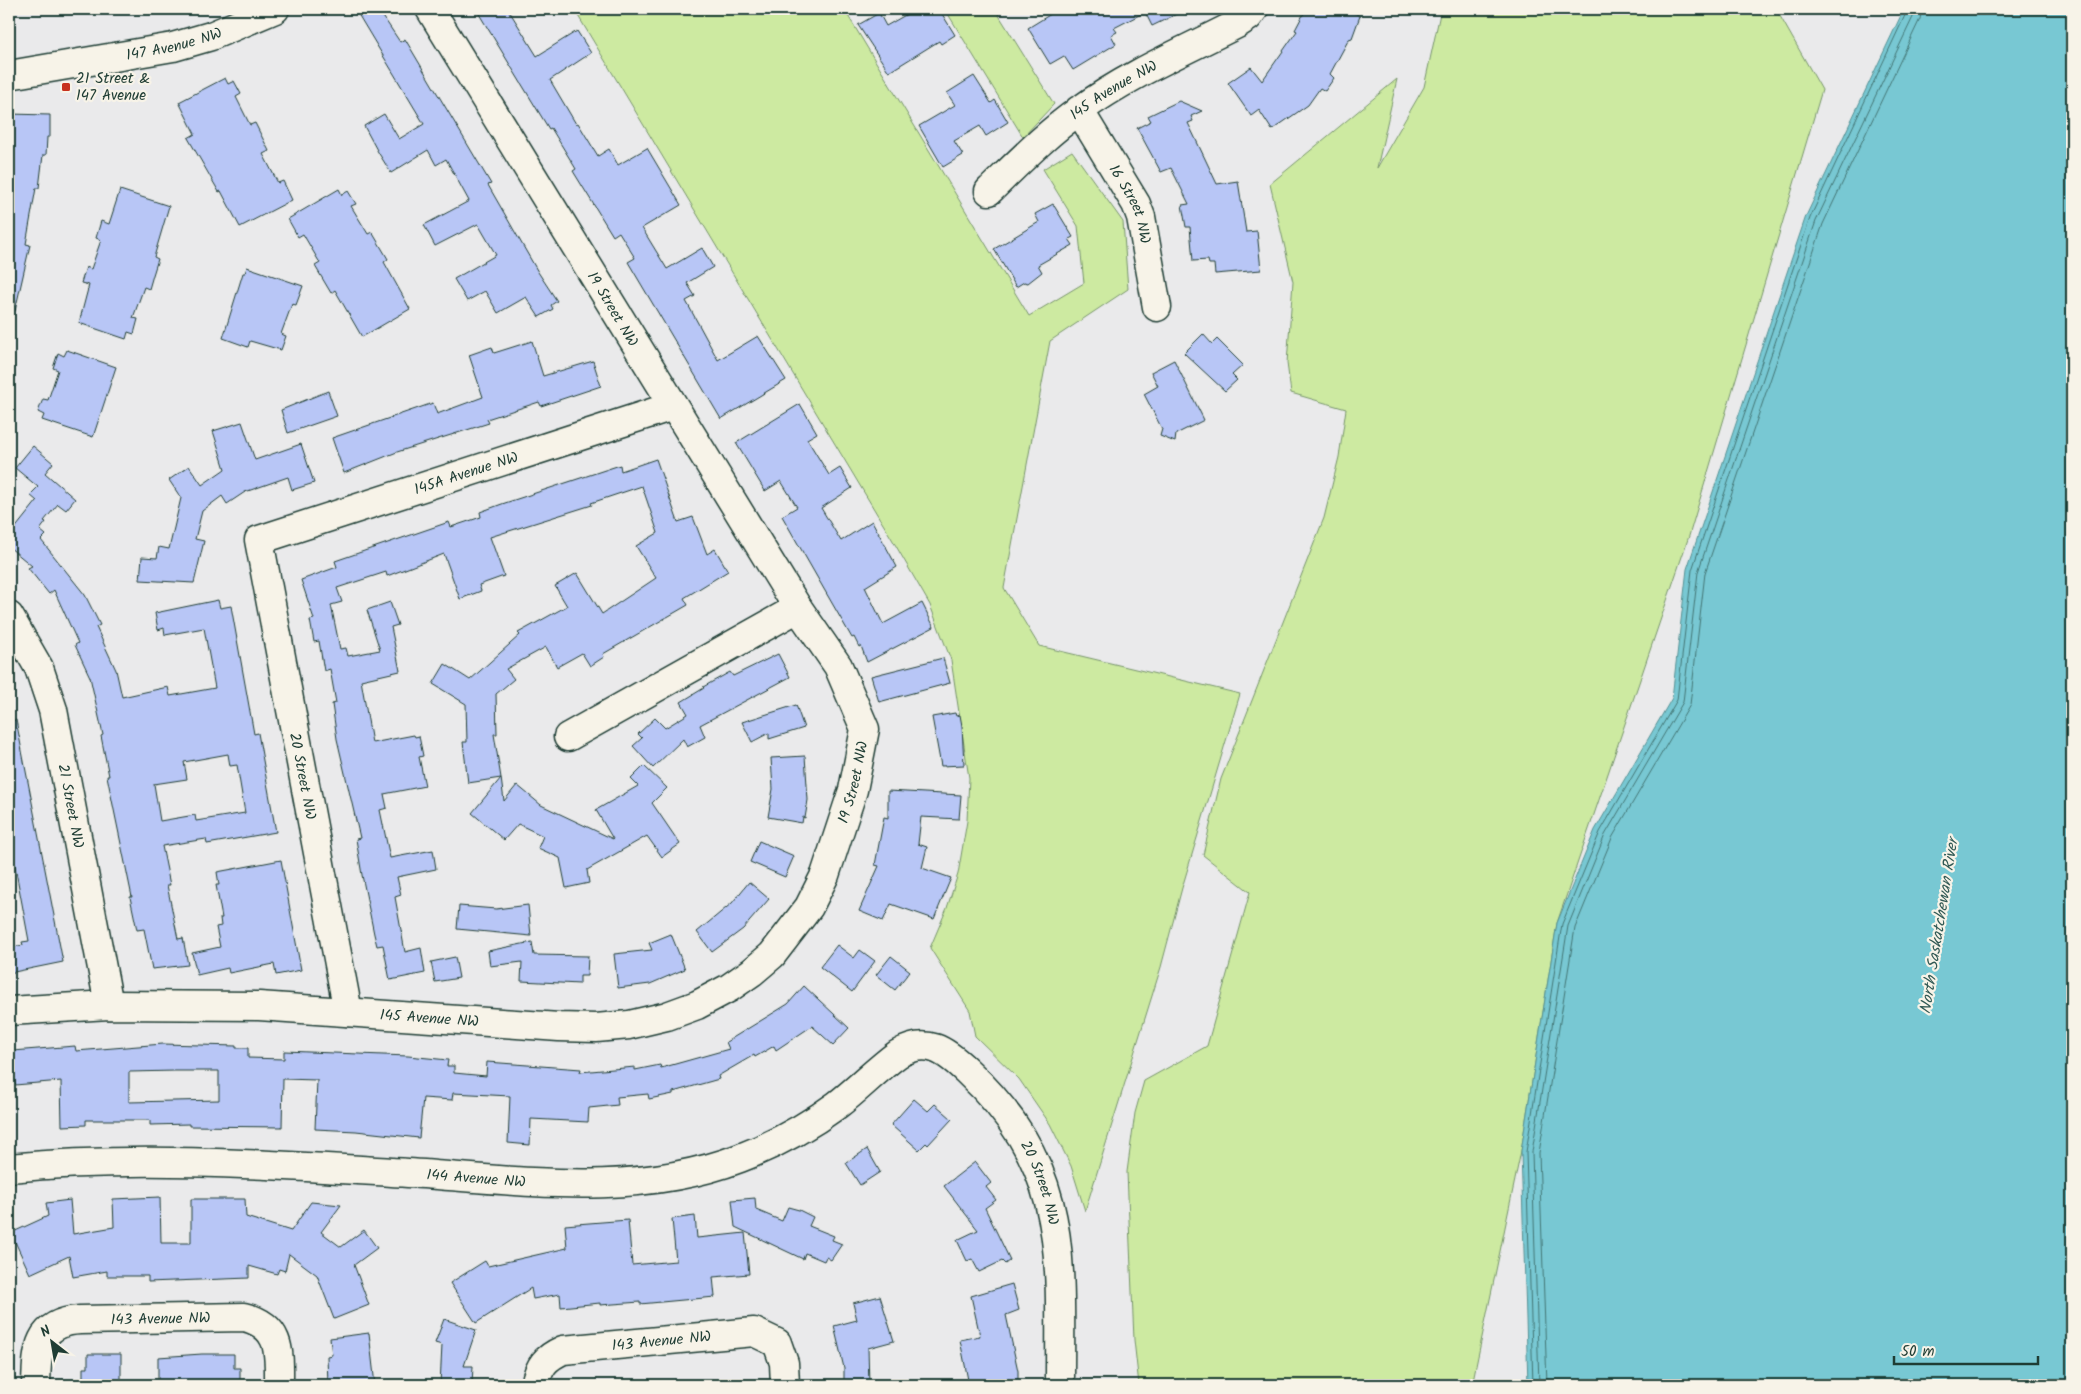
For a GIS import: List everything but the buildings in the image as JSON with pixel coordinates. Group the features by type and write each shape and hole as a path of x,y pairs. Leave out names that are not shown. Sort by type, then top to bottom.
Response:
{"street":[{"name":"147 Avenue NW","path":"9,75 174,47 211,36 276,9"},
{"name":"19 Street NW","path":"430,9 798,608 838,666 865,730 853,790 825,875 809,907"},
{"name":"145 Avenue NW","path":"989,192 1048,136 1079,110 1141,73 1237,24 1254,9"},
{"name":"16 Street NW","path":"1079,110 1138,210 1146,234 1157,307"},
{"name":"145A Avenue NW","path":"259,540 673,406"},
{"name":"20 Street NW","path":"259,540 348,1012"},
{"path":"568,737 798,608"},
{"name":"21 Street NW","path":"9,616 39,668 53,710 109,1005"},
{"name":"145 Avenue NW","path":"9,1011 109,1005 259,1006 596,1028 630,1025 667,1016 697,1005 729,988 772,955 809,907"},
{"name":"20 Street NW","path":"907,1049 922,1044 932,1046 946,1053 990,1092 1005,1110 1030,1151 1042,1176 1056,1229 1060,1266 1060,1385"},
{"name":"144 Avenue NW","path":"9,1168 132,1161 247,1163 593,1185 661,1179 738,1159 770,1146 803,1128 838,1104 886,1063 907,1049"},
{"name":"143 Avenue NW","path":"36,1385 40,1344 51,1329 70,1321 244,1318 262,1324 269,1330 278,1347 278,1385"},
{"name":"143 Avenue NW","path":"535,1385 539,1368 545,1359 563,1350 754,1332 777,1343 784,1363 785,1385"}],"green space":[{"path":"574,9 844,9 1029,316 1084,283 1078,226 1043,169 1072,151 1123,222 1128,289 1050,341 1004,588 1039,646 1240,694 1182,888 1161,967 1085,1211 1071,1166 1050,1124 1019,1079 975,1036 970,1011 930,948 947,908 958,874 967,821 969,778 951,660 930,605"},
{"path":"945,9 995,9 1054,104 1023,137"},
{"path":"1441,9 1776,9 1822,90 1689,536 1557,923 1521,1151 1472,1385 1139,1385 1134,1340 1127,1172 1135,1113 1144,1081 1207,1046 1250,892 1203,855 1221,779 1324,518 1339,457 1346,409 1291,393 1287,363 1293,282 1270,184 1397,79 1377,168 1424,87"}],"water":[{"name":"North Saskatchewan River","path":"1904,9 2072,9 2072,1385 1528,1385 1521,1151 1557,923 1595,830 1672,698 1687,569 1806,216"}],"place":[{"name":"21 Street & 147 Avenue","path":"66,87"}]}
